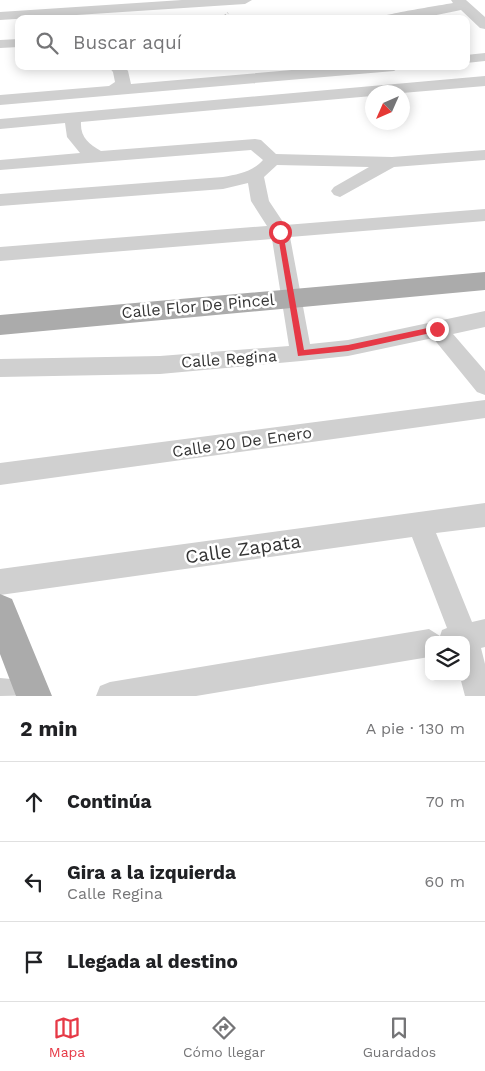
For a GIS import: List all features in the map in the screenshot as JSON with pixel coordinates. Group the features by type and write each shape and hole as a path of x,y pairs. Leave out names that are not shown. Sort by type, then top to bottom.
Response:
{"main road":[{"name":"Calle Flor De Pincel","path":"0,325 291,297 485,281"},
{"path":"0,611 33,696"}],"street":[{"path":"0,16 136,4 245,0"},
{"path":"412,15 461,3 483,20 470,28"},
{"path":"0,44 15,43"},
{"path":"470,59 485,57"},
{"path":"112,91 123,84 119,70"},
{"path":"0,100 348,70"},
{"path":"0,124 485,81"},
{"path":"165,86 168,110"},
{"path":"73,118 72,128 75,140 84,150 99,157"},
{"path":"0,165 255,144 272,159 392,162 485,156"},
{"path":"0,200 223,183 255,175 266,169 272,159"},
{"path":"340,191 392,162"},
{"path":"255,175 260,201 280,232 301,354"},
{"path":"0,254 485,215"},
{"name":"Calle Regina","path":"0,368 76,368 301,354 348,348 483,321"},
{"path":"437,329 485,386"},
{"name":"Calle 20 De Enero","path":"0,474 485,409"},
{"name":"Calle Zapata","path":"0,582 485,515"},
{"path":"420,525 465,636"},
{"path":"110,696 425,645"},
{"path":"470,657 479,696"},
{"path":"0,692 33,696"}],"route":[{"path":"280,232 301,354 348,348 437,329"}]}
